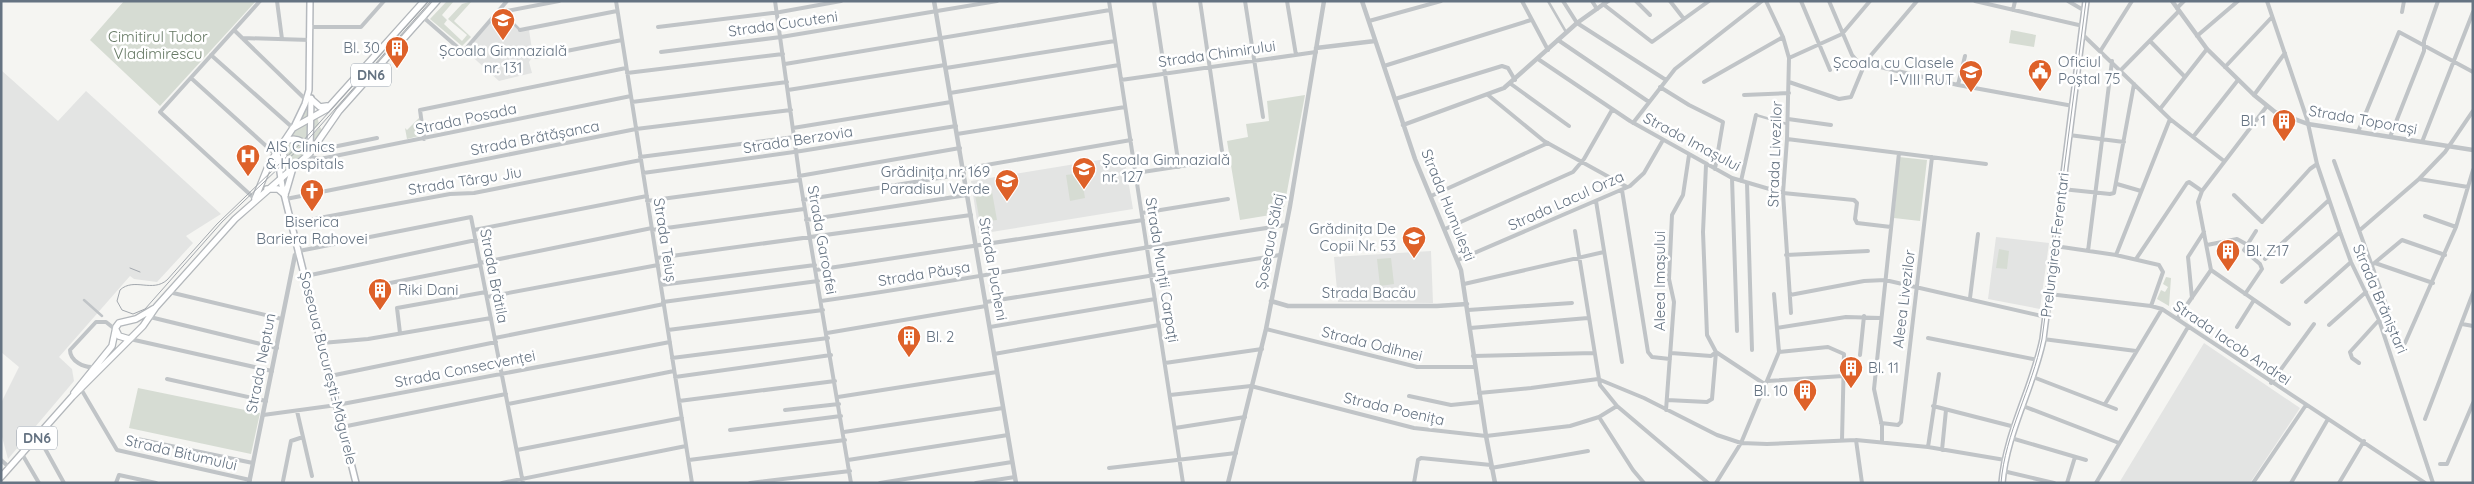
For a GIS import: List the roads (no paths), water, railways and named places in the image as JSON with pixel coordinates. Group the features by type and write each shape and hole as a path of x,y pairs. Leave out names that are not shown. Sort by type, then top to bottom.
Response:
{"main road":[{"path":"308,155 312,119 309,98 310,1"},
{"name":"DN6","path":"255,198 263,175 293,128 312,119 329,106 424,1"},
{"name":"DN6","path":"1,477 72,397 82,389 150,317 156,307 255,198 308,155 339,111 437,1"},
{"name":"Prelungirea Ferentari","path":"2002,483 2005,460 2011,438 2033,376 2043,339 2086,1"},
{"path":"309,98 320,107 329,106"},
{"path":"293,128 309,98"},
{"path":"285,197 295,166 284,158 284,143 296,139 302,142 308,155"},
{"name":"Șoseaua București-Măgurele","path":"276,153 280,178 300,251 356,483"},
{"path":"267,189 278,189 285,197"},
{"name":"DN6","path":"72,397 78,386 114,344 116,330 121,321 128,321 143,316 156,307"},
{"path":"116,330 119,336 130,338 133,328 128,321"}],"street":[{"path":"255,198 160,112 260,1"},
{"path":"277,1 282,39"},
{"path":"310,27 361,27 384,1"},
{"path":"423,17 463,52 507,1"},
{"path":"496,13 559,1"},
{"name":"Strada Teiuș","path":"616,1 692,483"},
{"name":"Strada Garoafei","path":"775,1 799,178 831,355 851,483"},
{"path":"658,27 777,12 841,1"},
{"name":"Strada Pucheni","path":"934,1 1016,483"},
{"name":"Strada Cucuteni","path":"661,52 781,37 997,1"},
{"name":"Strada Munții Carpați","path":"1109,1 1183,483"},
{"path":"1154,1 1179,167"},
{"path":"1136,173 1222,160 1200,1"},
{"path":"1245,1 1263,117"},
{"path":"1288,1 1296,55"},
{"name":"Șoseaua Sălaj","path":"1228,483 1262,349 1272,301 1324,1"},
{"name":"Strada Humulești","path":"1362,1 1403,125 1458,260 1464,284 1480,402 1495,483"},
{"path":"1369,21 1441,1"},
{"path":"1522,1 1548,50"},
{"path":"1548,1 1566,32"},
{"path":"1563,1 1577,23 1666,80"},
{"path":"1592,1 1597,9"},
{"path":"1403,125 1488,96 1513,82 1566,32 1608,1"},
{"path":"1636,1 1650,15"},
{"path":"1670,1 1684,19"},
{"path":"1603,4 1652,42 1709,1"},
{"path":"1633,123 1660,87 1684,61 1764,1"},
{"name":"Strada Livezilor","path":"1764,1 1783,37 1789,58 1788,124 1783,193 1791,313"},
{"path":"1802,1 1830,70"},
{"path":"1829,1 1854,59 1865,64 2073,106"},
{"path":"1789,58 1842,34 1870,1"},
{"path":"1789,82 1834,98 1849,98 1854,94 1865,64 1917,1"},
{"path":"1976,1 2083,26"},
{"path":"2013,10 2015,1"},
{"path":"2068,1 2085,11"},
{"path":"2101,50 2132,1"},
{"name":"Strada Toporași","path":"2172,1 2207,49 2254,95 2267,106 2283,115 2308,124 2473,150"},
{"path":"2121,70 2150,41 2184,1"},
{"path":"2198,36 2238,1"},
{"name":"Strada Brăniștari","path":"2267,1 2308,124 2317,164 2340,232 2351,262 2380,320 2433,483"},
{"path":"2402,12 2404,1"},
{"path":"2390,137 2438,1"},
{"path":"785,64 1110,10"},
{"path":"506,11 508,24 513,23 520,30 617,11"},
{"path":"2422,142 2455,62 2473,12"},
{"path":"2225,67 2272,17"},
{"path":"1384,66 1531,20"},
{"path":"234,30 303,97 309,98"},
{"path":"2358,132 2399,32 2473,72"},
{"path":"2082,34 2101,50 2170,119 2224,161"},
{"path":"1704,82 1783,37"},
{"path":"242,38 310,40"},
{"path":"536,57 622,40"},
{"path":"1558,40 1649,102"},
{"path":"788,90 1115,41"},
{"name":"Strada Chimirului","path":"1121,80 1296,55 1376,41"},
{"path":"2150,41 2185,76"},
{"path":"2160,109 2207,49"},
{"path":"2254,95 2285,53"},
{"path":"627,73 783,54"},
{"path":"211,55 293,128"},
{"path":"1958,84 1965,56"},
{"name":"Strada Imașului","path":"1538,59 1612,110 1715,170 1732,178 1783,193 1854,200 1857,223 1891,226"},
{"path":"2088,251 2112,61"},
{"path":"950,93 1119,65"},
{"path":"1395,98 1502,66 1509,69 1513,82 1569,126"},
{"path":"424,139 420,110 626,68"},
{"path":"191,78 276,153"},
{"path":"2193,137 2238,80"},
{"path":"632,102 787,82"},
{"path":"2062,189 2113,194 2117,184 2134,84"},
{"path":"1660,87 1689,105 1724,122 1715,170"},
{"path":"1744,96 1788,92"},
{"name":"Strada Posada","path":"308,155 320,159 631,96"},
{"path":"1488,96 1548,143 1627,187"},
{"path":"793,128 952,102"},
{"path":"2177,319 2211,270 2198,202 2202,191 2267,106"},
{"path":"957,134 1125,107"},
{"name":"Strada Brătășanca","path":"285,197 636,129 791,110"},
{"path":"1445,229 1564,178 1573,172 1582,162 1612,110"},
{"path":"2360,230 2419,179 2450,147 2473,111"},
{"path":"1741,181 1756,115 1788,124"},
{"path":"1788,118 1831,125"},
{"path":"2116,255 2170,119"},
{"name":"Strada Berzovia","path":"643,173 796,152 956,126"},
{"path":"2069,135 2124,142"},
{"path":"316,145 328,148 377,138"},
{"name":"Strada Târgu Jiu","path":"292,223 450,194 474,193 641,159 794,138"},
{"path":"1787,139 1986,164"},
{"path":"803,200 1131,140"},
{"name":"Strada Lacul Orza","path":"1458,260 1622,190 1644,173 1663,140"},
{"path":"1431,196 1548,143"},
{"path":"474,230 647,198 799,178 960,148"},
{"path":"1882,442 1881,423 1874,389 1898,153"},
{"name":"Aleea Imașului","path":"1666,410 1674,302 1668,279 1672,215 1683,195 1689,155"},
{"name":"Aleea Livezilor","path":"1881,423 1898,425 1901,422 1932,158"},
{"path":"2334,161 2374,264 2400,345 2405,343 2445,255 2456,227 2473,170"},
{"path":"1667,400 1707,402 1712,399 1715,350 1706,327 1703,232 1706,164"},
{"path":"2234,195 2262,222 2310,169 2317,164"},
{"path":"1732,178 1736,331"},
{"path":"2419,179 2468,187"},
{"path":"2136,259 2187,183 2189,182 2202,191"},
{"path":"1747,183 1752,350"},
{"path":"2117,184 2141,191"},
{"path":"1622,190 1648,354 1652,357 1670,359"},
{"path":"806,220 968,195"},
{"path":"1142,213 1228,199"},
{"path":"1596,200 1622,362"},
{"path":"2265,259 2329,200"},
{"path":"390,283 652,229 804,209"},
{"path":"657,258 971,215"},
{"name":"Strada Brătila","path":"300,251 469,216 472,218 523,481"},
{"path":"2425,216 2456,227"},
{"path":"661,285 815,268 976,246 1143,220"},
{"name":"Strada Păușa","path":"821,301 1286,224"},
{"path":"1575,231 1598,379 1604,391 1617,406 1708,483"},
{"path":"2245,294 2262,267 2244,252 2246,244 2256,231"},
{"path":"2192,298 2188,257 2204,232"},
{"path":"2282,282 2340,232"},
{"path":"1970,298 1978,234"},
{"path":"2207,244 2237,239 2246,244"},
{"path":"306,276 476,240"},
{"path":"2374,264 2402,240 2445,255"},
{"name":"Strada Iacob Andrei","path":"2055,246 2116,255 2156,264 2162,269 2151,306 2162,309 2271,383 2364,441 2425,483"},
{"name":"Strada Neptun","path":"250,481 295,255 300,251"},
{"path":"1786,255 1868,251"},
{"path":"1464,284 1604,252"},
{"path":"827,333 1152,274 1280,255"},
{"path":"2306,302 2351,262"},
{"path":"2374,264 2433,283"},
{"path":"400,333 398,308 486,295 658,265"},
{"path":"2211,270 2289,324"},
{"path":"1790,295 1864,281 1885,280 2046,316"},
{"path":"330,376 664,303 818,281"},
{"path":"170,292 282,319"},
{"path":"2329,325 2366,292"},
{"path":"2426,419 2473,293"},
{"path":"1716,483 1741,443 1778,352 1774,294"},
{"path":"2049,294 2151,306"},
{"path":"990,327 1155,299"},
{"path":"84,300 102,316"},
{"path":"2237,327 2254,300"},
{"name":"Strada Bacău","path":"1272,301 1288,306 1437,306 1467,304"},
{"path":"1468,310 1572,302"},
{"path":"2105,404 2162,309"},
{"path":"668,330 823,310"},
{"path":"1777,328 1831,319 1864,316 1881,318"},
{"path":"1860,355 1864,316"},
{"path":"150,317 276,348"},
{"path":"322,343 400,333 491,318"},
{"path":"1470,328 1588,318"},
{"path":"2359,363 2352,358 2350,352 2380,320"},
{"path":"95,366 87,367 81,365 71,356 70,350 94,323 104,321 116,330"},
{"path":"2271,383 2314,324"},
{"path":"2462,324 2473,326"},
{"path":"994,354 1159,325"},
{"path":"2096,483 2188,327"},
{"name":"Strada Odihnei","path":"1266,329 1417,367 1475,367"},
{"path":"130,338 272,371"},
{"path":"672,358 828,338"},
{"path":"1928,338 2038,360"},
{"path":"2043,339 2136,351"},
{"name":"Strada Consecvenței","path":"263,415 337,405 670,342"},
{"path":"1778,352 1828,347 1844,354 1842,440"},
{"path":"1165,363 1262,349"},
{"path":"1670,353 1711,356 1715,350"},
{"path":"1715,350 1766,383 1843,376"},
{"path":"1473,356 1594,353"},
{"path":"675,376 831,355"},
{"path":"508,404 674,371"},
{"path":"838,397 997,372"},
{"path":"1928,447 1939,374"},
{"path":"2033,376 2116,409"},
{"path":"167,378 266,401"},
{"path":"1479,393 1598,379 1717,435 1741,443 1767,444 1856,440 1928,447 2005,460"},
{"path":"679,401 835,381"},
{"path":"1170,395 1253,386"},
{"name":"Strada Poenița","path":"1253,386 1414,428 1486,436 1554,429 1599,417 1617,406"},
{"name":"Strada Bitumului","path":"82,389 117,450 250,481"},
{"path":"342,427 506,394"},
{"path":"1409,396 1451,405 1480,402"},
{"path":"2440,464 2447,464 2473,403"},
{"path":"785,410 839,404"},
{"path":"2253,483 2306,405"},
{"path":"1933,406 2015,428"},
{"path":"2023,406 2119,443"},
{"path":"844,432 1003,408"},
{"path":"1942,450 1946,410"},
{"path":"297,411 312,476"},
{"path":"730,430 841,416"},
{"path":"1175,428 1245,417"},
{"path":"1599,417 1633,470 1644,483"},
{"path":"517,450 682,418"},
{"path":"2291,483 2328,419"},
{"path":"848,460 1008,435"},
{"path":"38,436 64,483"},
{"path":"128,437 253,463"},
{"path":"283,481 292,440 303,437"},
{"path":"2011,438 2086,460"},
{"path":"689,460 845,440"},
{"path":"1856,440 1862,483"},
{"path":"2339,483 2364,441"},
{"path":"502,483 523,481 686,446"},
{"path":"1414,483 1418,460 1421,458 1491,466 1588,451"},
{"path":"1109,468 1236,453"},
{"path":"22,454 40,483"},
{"path":"2067,483 2075,457"},
{"path":"1,460 10,468"},
{"path":"880,483 1012,462"},
{"path":"750,483 850,471"},
{"path":"2003,471 2054,483"},
{"path":"116,483 118,475 156,483"},
{"path":"976,483 1015,477"}],"tram line":[{"path":"429,1 302,142 217,224 167,280 155,285 125,286 120,290 117,301 122,310 133,314 145,309 222,222 304,144 431,1"},
{"path":"2001,483 2008,446 2032,376 2042,339 2086,1"},
{"path":"130,268 140,272"}],"place":[{"name":"Școala Gimnazială nr. 131","path":"503,41"},
{"name":"Bl. 30","path":"397,69"},
{"name":"Oficiul Poștal 75","path":"2040,92"},
{"name":"Școala cu Clasele I-VIII RUT","path":"1971,93"},
{"name":"Bl. 1","path":"2284,142"},
{"name":"AIS Clinics & Hospitals","path":"248,177"},
{"name":"Școala Gimnazială nr. 127","path":"1084,190"},
{"name":"Grădinița nr. 169 Paradisul Verde","path":"1007,202"},
{"name":"Biserica Bariera Rahovei","path":"312,212"},
{"name":"Grădiniţa De Copii Nr. 53","path":"1414,259"},
{"name":"Bl. Z17","path":"2228,272"},
{"name":"Riki Dani","path":"380,311"},
{"name":"Bl. 2","path":"909,358"},
{"name":"Bl. 11","path":"1851,389"},
{"name":"Bl. 10","path":"1805,412"}],"park label":[{"name":"Cimitirul Tudor Vladimirescu","path":"158,46"}]}
